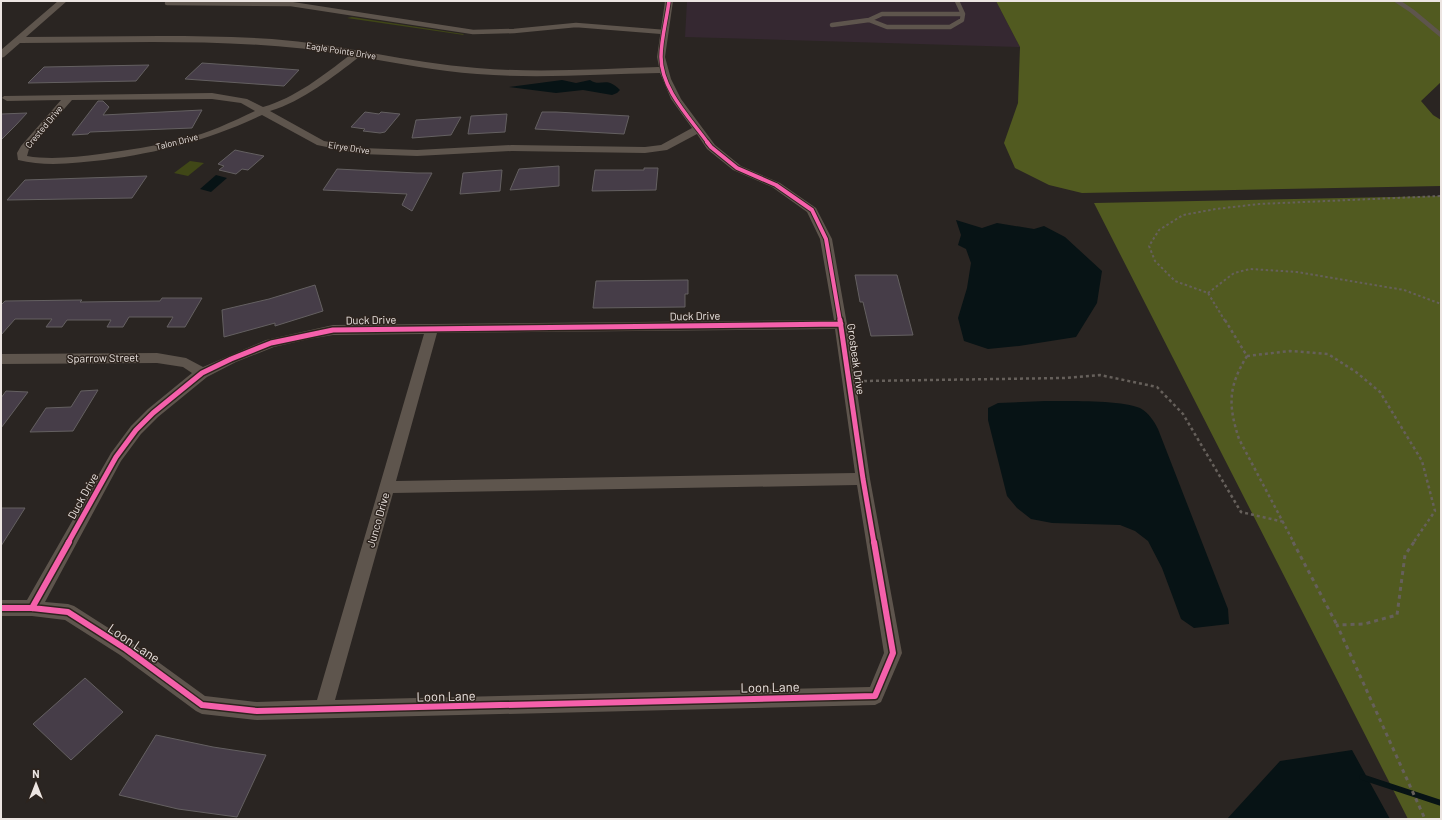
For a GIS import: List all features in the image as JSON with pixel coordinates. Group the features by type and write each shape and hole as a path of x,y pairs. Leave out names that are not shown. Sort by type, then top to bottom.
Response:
{"street":[{"path":"1,55 63,1"},
{"path":"662,70 661,51 669,1"},
{"name":"Eagle Pointe Drive","path":"18,40 233,40 273,42 431,66 476,71 519,73 662,70"},
{"name":"Talon Drive","path":"22,158 38,161 70,160 137,152 188,141 235,124 262,111 281,105 331,74 353,53"},
{"name":"Grosbeak Drive","path":"662,70 676,99 711,147 737,168 776,185 812,210 826,239 841,324 863,480 893,653"},
{"name":"Eirye Drive","path":"6,98 212,96 244,101 321,143 361,151 382,152 417,153 512,148 645,150 663,148 699,129"},
{"name":"Crested Drive","path":"22,158 22,153 25,148 69,97"},
{"name":"Duck Drive","path":"32,608 91,500 125,444 153,413 202,373 231,359 271,343 334,330 841,324"},
{"name":"Junco Drive","path":"323,710 432,329"},
{"name":"Sparrow Street","path":"1,359 157,358 186,364 202,373"},
{"path":"387,487 863,480"},
{"name":"Loon Lane","path":"1,608 32,608 68,612 126,649 202,705 257,711 875,696 893,653"}],"lane":[{"path":"869,20 887,27 950,27 962,20 963,14 957,1"},
{"path":"1397,1 1412,11 1441,35"},
{"path":"167,3 280,2 473,32 508,31 576,25 664,32"},
{"path":"832,25 869,20 882,14 963,14"}],"path":[{"path":"1247,356 1208,293 1175,281 1155,261 1150,246 1159,230 1183,215 1258,204 1441,196"},
{"path":"1208,293 1234,273 1250,269 1297,272 1404,290 1441,304"},
{"path":"1338,625 1364,624 1397,615 1405,555 1435,511 1422,461 1380,392 1356,372 1328,354 1290,351 1247,356 1236,372 1230,397 1233,422 1239,439 1338,625 1425,819"},
{"path":"849,381 1064,378 1100,375 1157,387 1182,414 1241,512 1284,522"}],"shaded area":[{"path":"687,1 996,1 1020,47 685,37"},
{"path":"562,80 576,83 590,80 598,83 607,82 611,83 620,90 612,95 583,90 556,93 509,87"},
{"path":"216,175 227,178 211,192 200,189"},
{"path":"956,220 982,228 997,223 1034,229 1044,226 1065,237 1102,271 1097,303 1076,337 1019,346 988,349 964,341 958,318 967,288 971,263 966,249 958,245 961,235"},
{"path":"1045,401 1094,402 1132,405 1140,408 1151,417 1158,429 1228,609 1229,624 1194,628 1181,619 1162,568 1148,541 1135,531 1120,525 1052,523 1031,519 1017,508 1007,496 988,420 988,408 998,403"},
{"path":"1352,750 1390,819 1227,819 1280,761"}],"green space":[{"path":"996,1 1441,1 1441,82 1421,101 1433,115 1441,120 1441,186 1082,193 1049,185 1015,168 1004,143 1018,103 1020,47"},
{"path":"352,17 463,34 464,35 347,18"},
{"path":"190,161 204,163 188,176 174,173"},
{"path":"1441,196 1441,819 1408,819 1094,203"}],"building":[{"path":"202,63 299,70 284,86 185,79"},
{"path":"149,65 136,81 28,83 44,67"},
{"path":"98,101 103,101 109,107 103,115 202,110 192,128 90,132 88,134 72,135"},
{"path":"365,112 400,114 385,132 380,133 363,131 365,129 351,127"},
{"path":"542,112 629,116 624,134 535,129"},
{"path":"27,113 16,125 1,140 1,114"},
{"path":"507,114 505,132 468,134 471,116"},
{"path":"461,117 451,135 412,138 416,120"},
{"path":"235,150 264,156 248,170 242,169 236,174 219,170 224,166 218,164"},
{"path":"559,166 559,186 510,190 519,169"},
{"path":"644,168 658,168 656,190 592,191 595,170 644,170"},
{"path":"337,169 432,173 412,211 402,205 407,194 323,190"},
{"path":"502,170 500,191 460,194 463,173"},
{"path":"147,176 132,198 7,200 25,180"},
{"path":"855,275 897,275 913,335 871,336 863,302 860,302"},
{"path":"688,280 688,294 685,294 685,307 593,308 596,281"},
{"path":"315,285 323,311 275,326 275,323 224,337 222,310 269,299"},
{"path":"162,298 202,298 185,327 167,327 173,317 129,317 123,327 107,327 111,320 67,320 62,327 46,327 52,319 15,319 1,335 1,305 5,301 160,301"},
{"path":"98,390 73,431 30,432 46,408 71,407 81,391"},
{"path":"6,391 28,392 1,428 1,398"},
{"path":"1,508 25,508 1,546"},
{"path":"85,678 123,712 71,760 33,724"},
{"path":"156,735 213,747 266,755 237,817 178,809 119,795"}],"waterway":[{"path":"1362,777 1441,803"}],"cycle path":[{"path":"1,608 32,608 68,612 126,649 202,705 257,711 875,696 893,653 863,479 841,324 826,239 812,210 776,185 737,168 711,147 676,99 666,79 661,57 669,1"},
{"path":"32,608 116,457 136,430 153,413 202,373 231,359 271,343 333,330 841,324"}]}
